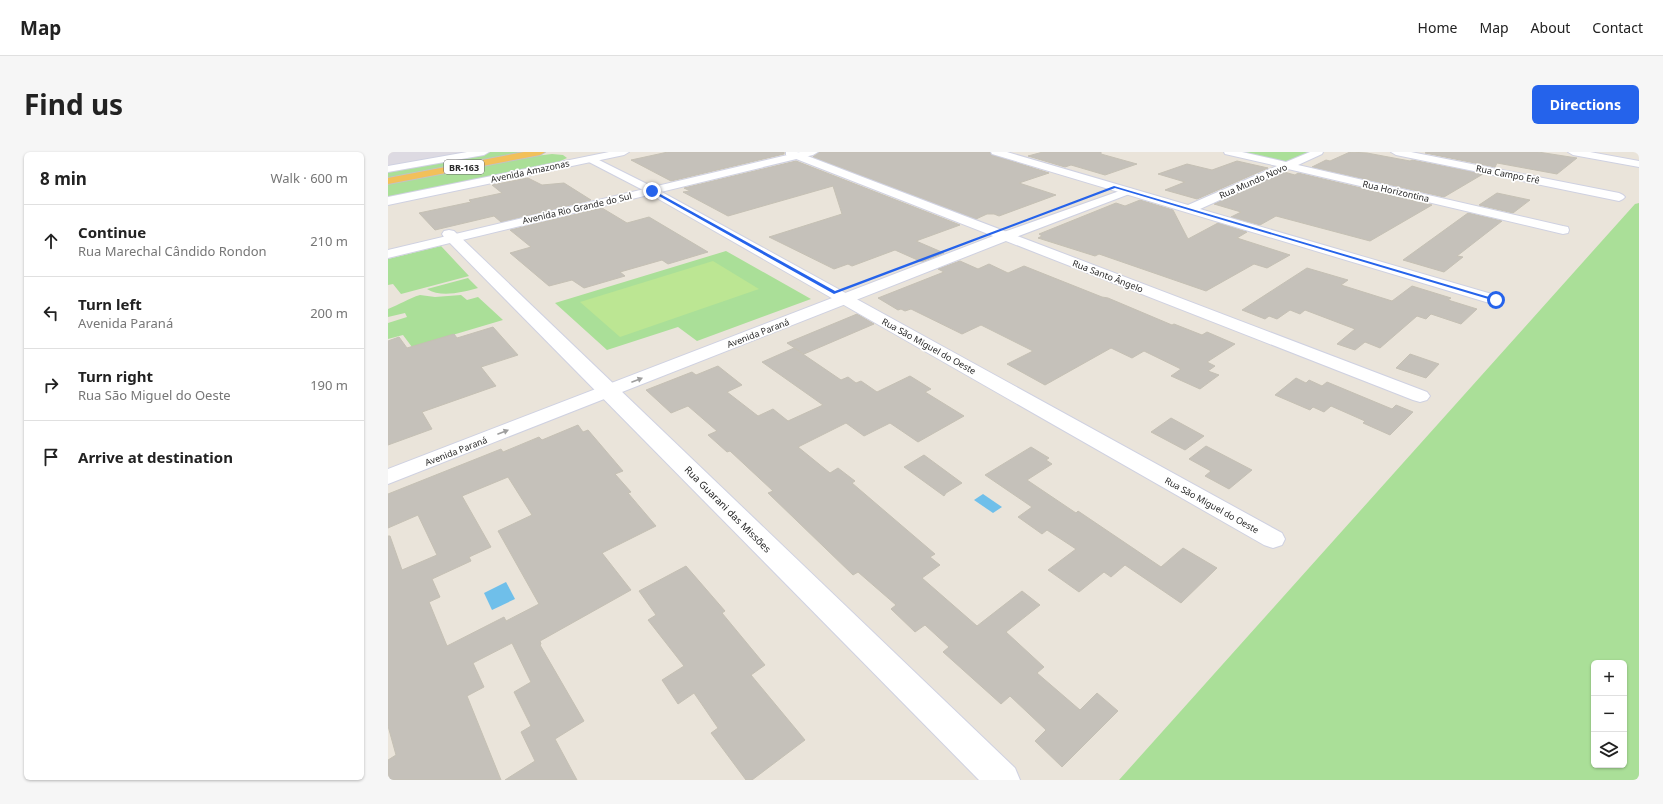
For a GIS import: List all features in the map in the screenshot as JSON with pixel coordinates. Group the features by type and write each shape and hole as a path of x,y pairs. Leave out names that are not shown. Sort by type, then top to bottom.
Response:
{"highway":[{"name":"BR-163","path":"388,181 540,152"}],"street":[{"path":"388,169 484,152"},
{"name":"Avenida Amazonas","path":"388,201 590,155 624,152"},
{"name":"Avenida Rio Grande do Sul","path":"388,248 451,236 794,154 813,152"},
{"name":"Rua Horizontina","path":"1229,152 1563,230"},
{"name":"Rua Mundo Novo","path":"1189,209 1318,152"},
{"name":"Rua Campo Erê","path":"1396,152 1619,197"},
{"path":"1573,152 1639,164"},
{"name":"Rua São Miguel do Oeste","path":"569,153 590,155 1273,539"},
{"path":"1005,153 1121,189 1496,300"},
{"name":"Rua Santo Ângelo","path":"794,154 1420,396"},
{"name":"Avenida Paraná","path":"388,461 604,386 1121,189"},
{"name":"Avenida Rio Grande do Sul","path":"388,254 451,236"},
{"name":"Rua Guarani das Missões","path":"451,236 1003,780"},
{"name":"Avenida Paraná","path":"388,477 604,386"}],"shaded area":[{"path":"388,152 474,152 388,168"}],"green space":[{"path":"490,152 531,152 388,179 388,171"},
{"path":"1232,152 1314,152 1286,165"},
{"path":"552,154 563,155 567,158 556,163 388,197 388,184"},
{"path":"1639,203 1639,780 1119,780 1635,204"},
{"path":"441,246 469,276 401,294 393,284 388,285 388,259"},
{"path":"726,251 811,299 697,341 678,327 607,350 555,303"},
{"path":"713,261 759,289 620,337 580,302"},
{"path":"468,278 478,288 445,294 433,292 427,289"},
{"path":"420,295 435,297 461,295 467,300 478,297 503,320 412,347 403,335 388,339 388,323 407,317 405,313 388,317 388,309"}],"water":[{"path":"983,494 1002,507 993,513 974,500"},
{"path":"506,582 515,599 492,610 484,593"}],"building":[{"path":"668,152 784,152 784,154 671,181 631,160"},
{"path":"819,152 990,152 992,155 1049,173 1019,183 1056,195 999,216 987,214 976,219 813,157"},
{"path":"1043,152 1101,152 1101,154 1137,164 1105,175 1071,165 1065,167 1028,156"},
{"path":"1350,152 1367,153 1410,161 1412,160 1483,174 1444,197 1312,167 1326,160 1330,161"},
{"path":"1538,152 1577,158 1557,174 1497,163 1495,167 1425,153"},
{"path":"796,161 960,225 916,241 944,253 922,262 895,250 852,266 848,264 834,269 769,237 842,214 833,186 728,216 683,192 690,191 684,188"},
{"path":"1237,161 1268,168 1197,199 1165,190 1185,182 1158,174 1187,164 1212,170"},
{"path":"1284,172 1295,175 1298,173 1432,205 1370,241 1276,216 1260,225 1231,217 1241,212 1214,204"},
{"path":"528,178 542,185 564,183 591,200 501,222 494,216 435,230 419,213 471,202 469,200 502,193 492,185"},
{"path":"1497,193 1530,200 1513,213 1479,205"},
{"path":"1140,200 1173,210 1188,239 1218,223 1247,232 1237,238 1290,255 1267,268 1254,264 1206,291 1099,254 1095,256 1038,238 1042,236 1039,234 1116,203 1125,206"},
{"path":"602,208 627,223 649,217 708,252 668,264 662,260 620,272 625,276 584,288 572,280 549,286 510,253 531,247 510,230"},
{"path":"1468,213 1502,221 1457,256 1463,257 1444,272 1403,260"},
{"path":"960,261 978,269 989,264 1008,273 1024,266 1102,297 1108,298 1172,325 1174,324 1202,335 1207,332 1235,344 1207,362 1215,366 1208,371 1219,375 1200,389 1171,376 1181,369 1144,351 1132,358 1111,348 1045,385 1007,364 1033,351 981,325 962,334 911,309 905,311 901,309 898,310 878,298 944,272 938,269"},
{"path":"1307,268 1348,280 1341,285 1392,301 1412,286 1451,298 1448,300 1477,309 1461,324 1431,314 1426,319 1417,316 1380,348 1365,342 1355,350 1337,344 1355,329 1305,310 1300,314 1290,310 1277,319 1269,316 1265,319 1242,310"},
{"path":"857,314 874,324 804,354 787,343"},
{"path":"493,327 518,355 481,367 496,386 422,412 432,429 388,445 388,341 399,337 407,348 454,334 457,338"},
{"path":"794,348 841,380 848,377 856,383 861,381 877,392 910,376 931,389 925,392 964,416 918,442 890,423 864,436 846,423 798,447 830,473 838,468 855,481 852,483 935,554 930,557 940,565 922,578 977,626 1022,591 1040,605 1006,632 1044,667 1037,673 1080,710 1097,693 1118,711 1062,767 1035,741 1046,730 1010,696 1001,704 943,652 949,647 925,625 915,632 891,609 896,605 858,572 853,575 768,493 773,491 730,451 727,452 708,435 717,431 688,406 671,413 646,390 692,372 696,375 718,366 742,385 727,392 758,416 773,409 788,421 823,405 762,362"},
{"path":"1410,354 1439,364 1426,378 1396,368"},
{"path":"1296,378 1306,383 1309,380 1322,386 1327,382 1392,409 1396,405 1413,412 1390,435 1363,423 1365,421 1331,406 1324,412 1313,407 1310,410 1275,395"},
{"path":"1171,418 1204,436 1185,450 1151,432"},
{"path":"578,425 583,432 588,430 623,471 615,474 631,492 628,493 656,526 602,553 631,590 540,641 540,645 584,721 555,739 577,780 505,780 535,761 521,732 531,726 514,692 531,682 512,643 473,663 484,687 467,696 501,780 388,780 388,760 396,755 388,726 388,536 390,536 402,570 437,555 418,515 388,528 388,494 501,449 503,452 539,437 542,440","holes":["508,477 532,515 498,531 539,604 506,621 504,617 447,646 429,602 440,597 432,579 471,561 469,557 491,547 462,496"]},
{"path":"1206,446 1252,470 1229,489 1205,476 1211,471 1189,459"},
{"path":"1031,447 1049,458 1046,460 1052,464 1027,480 1076,513 1078,511 1161,567 1183,548 1217,568 1181,603 1125,565 1111,577 1104,572 1079,592 1048,570 1076,549 1047,530 1042,534 1018,517 1032,507 985,475"},
{"path":"924,455 962,483 946,493 944,496 904,467"},
{"path":"686,566 725,611 722,613 765,665 751,675 805,740 752,780 746,780 711,733 718,728 694,693 678,704 662,680 684,666 648,620 656,615 639,591"}],"route":[{"path":"652,191 834,293 1115,187 1496,300"}]}
